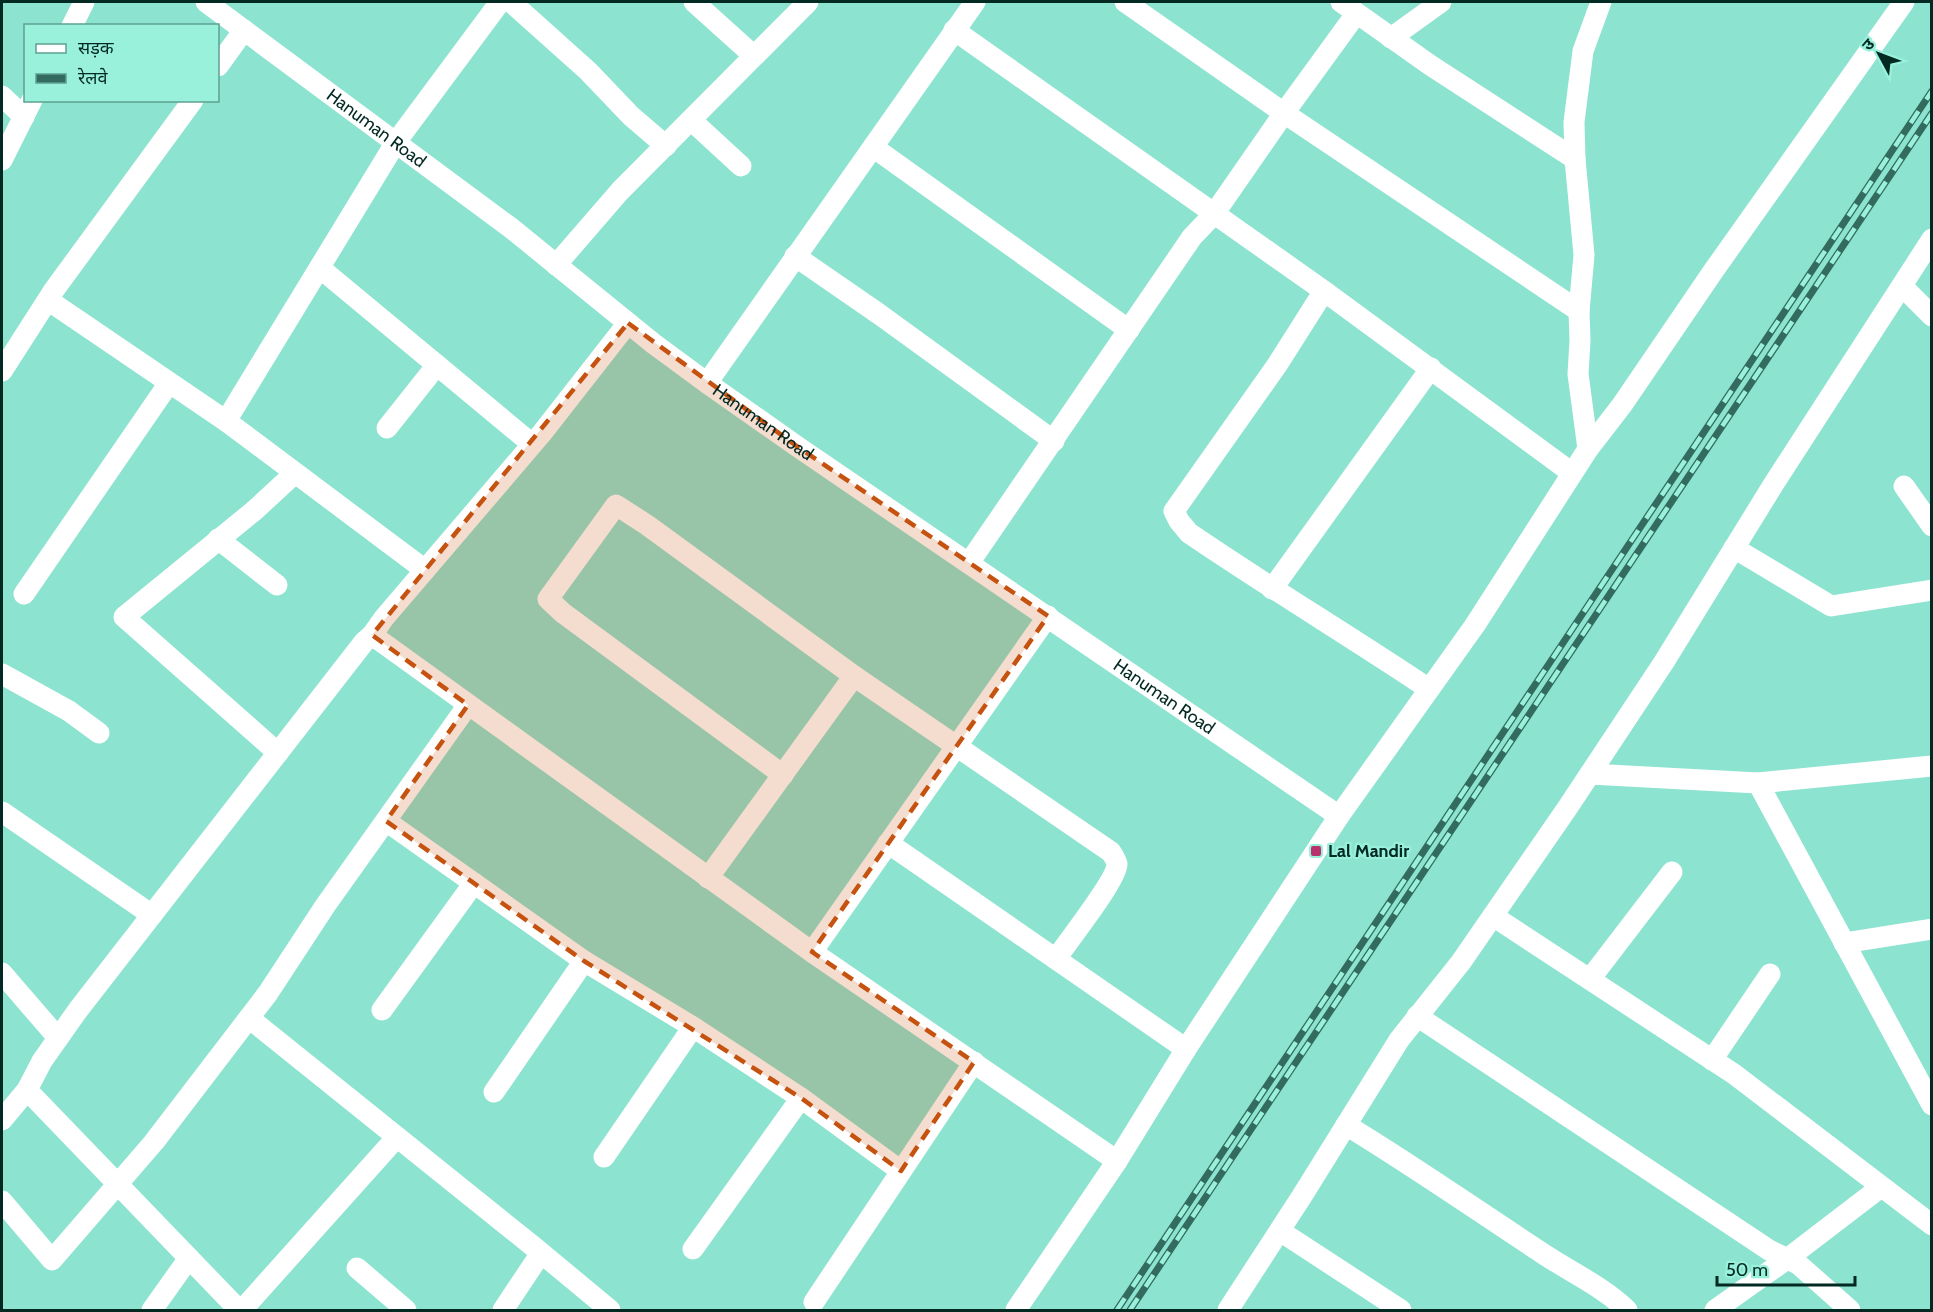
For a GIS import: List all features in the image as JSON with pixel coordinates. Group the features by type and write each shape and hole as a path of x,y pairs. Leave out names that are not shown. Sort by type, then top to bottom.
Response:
{"street":[{"name":"Hanuman Road","path":"206,2 511,228 628,323 707,383 1339,816"},
{"path":"226,421 396,142 500,2"},
{"path":"512,2 588,71 631,116 666,146"},
{"path":"694,2 753,56"},
{"path":"556,265 620,191 808,2"},
{"path":"707,383 975,2"},
{"path":"1125,2 1284,113 1579,311"},
{"path":"1390,38 1441,2"},
{"path":"1588,449 1578,374 1579,311 1584,255 1575,159 1575,122 1583,51 1601,2"},
{"path":"1016,1311 1117,1161 1186,1049 1339,816 1475,626 1588,449 1622,405 1714,270 1904,2"},
{"path":"73,24 82,3"},
{"path":"969,563 1192,237 1214,214 1284,113 1349,8 1430,65 1575,159"},
{"path":"219,65 244,30"},
{"path":"954,30 1324,291 1572,473"},
{"path":"2,96 28,109 2,160"},
{"path":"4,363 192,102"},
{"path":"691,120 741,166"},
{"path":"873,147 1129,330"},
{"path":"1228,1311 1399,1040 1461,962 1664,662 1734,548 1932,239"},
{"path":"795,256 1054,441"},
{"path":"320,268 532,444"},
{"path":"1902,286 1932,316"},
{"path":"1324,291 1277,365 1174,511 1179,521 1190,533 1272,589 1429,689"},
{"path":"48,300 226,421 425,570"},
{"path":"2,1120 27,1090 42,1061 58,1038 364,642 532,444 628,323"},
{"path":"387,428 437,366"},
{"path":"1272,589 1431,368"},
{"path":"24,594 170,383"},
{"path":"278,753 124,617 255,510 295,473"},
{"path":"1904,486 1932,526"},
{"path":"783,775 563,613 548,599 616,505 647,525 854,676 1111,852 1117,863 1115,873 1056,959"},
{"path":"218,539 277,585"},
{"path":"1734,548 1832,606 1932,590"},
{"path":"812,952 1048,616"},
{"path":"372,635 812,952 1117,1161"},
{"path":"2,674 69,711 99,733"},
{"path":"708,878 854,676"},
{"path":"2,1201 52,1260 154,1142 268,993 325,906 468,705"},
{"path":"1590,774 1758,783 1932,765"},
{"path":"1758,783 1932,1105"},
{"path":"2,812 152,915"},
{"path":"386,821 584,961 693,1027 801,1098 901,1171"},
{"path":"888,843 1186,1049"},
{"path":"1590,979 1672,872"},
{"path":"382,1010 474,883"},
{"path":"1493,916 1734,1074 1932,1225"},
{"path":"1844,943 1932,929"},
{"path":"494,1092 584,961"},
{"path":"1712,1060 1770,974"},
{"path":"4,982 58,1038"},
{"path":"1417,1016 1769,1250 1798,1264 1850,1311"},
{"path":"249,1018 542,1253 610,1311"},
{"path":"604,1157 693,1027"},
{"path":"814,1302 974,1062"},
{"path":"27,1090 241,1311 397,1137"},
{"path":"693,1249 801,1098"},
{"path":"1346,1125 1427,1175 1559,1265 1586,1279 1627,1311"},
{"path":"1715,1311 1881,1187"},
{"path":"1280,1231 1401,1311"},
{"path":"503,1311 542,1253"},
{"path":"152,1311 189,1257"},
{"path":"357,1268 406,1311"}],"highlighted area":[{"path":"628,323 798,447 1048,616 812,952 974,1062 901,1171 801,1098 584,961 386,821 468,705 372,635"}],"railway":[{"path":"1117,1310 1932,91"},
{"path":"1130,1310 1932,113"}],"place":[{"name":"Lal Mandir","path":"1316,851"}]}
